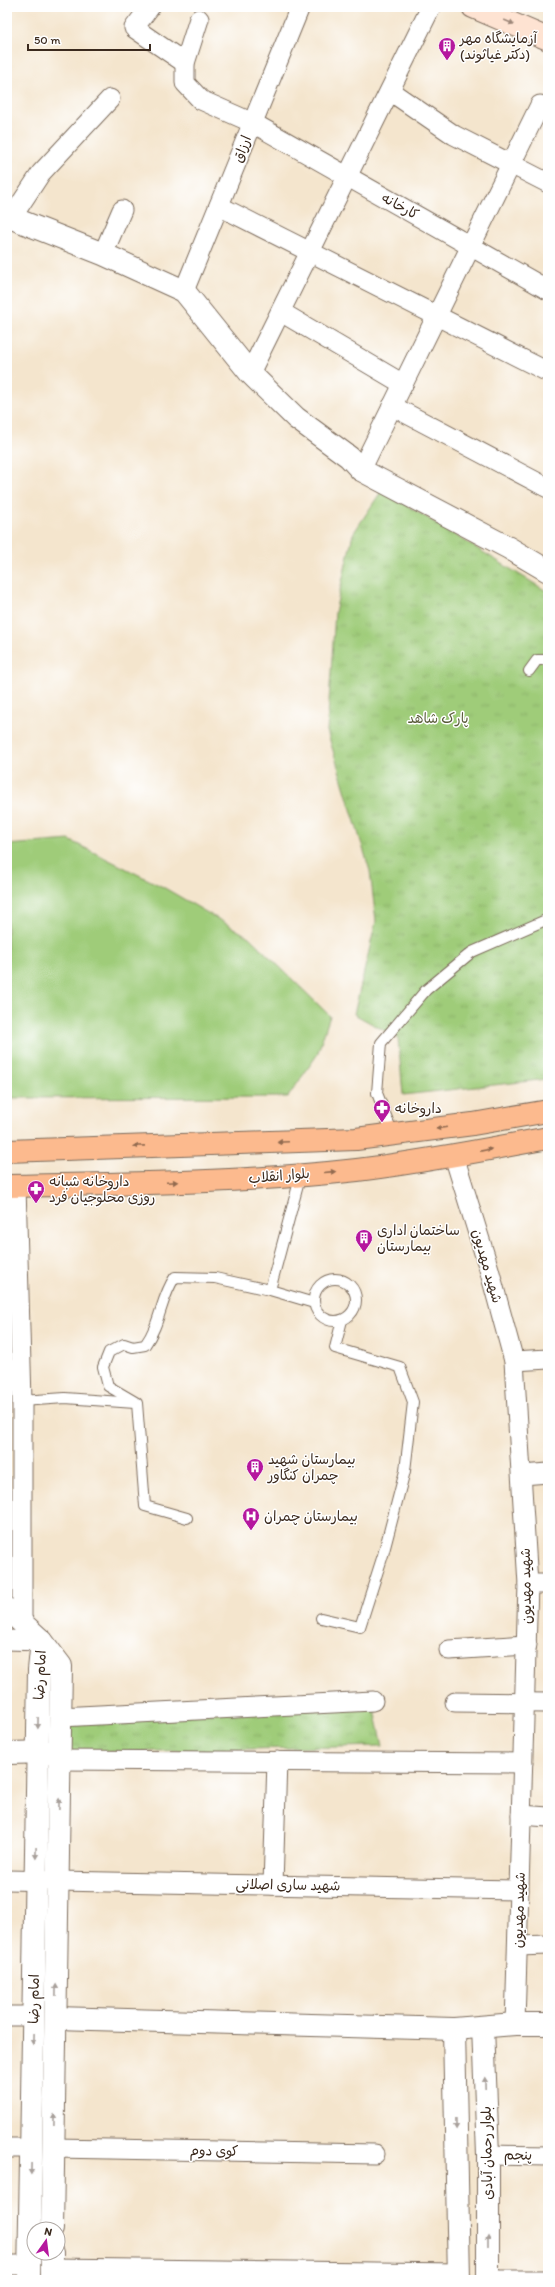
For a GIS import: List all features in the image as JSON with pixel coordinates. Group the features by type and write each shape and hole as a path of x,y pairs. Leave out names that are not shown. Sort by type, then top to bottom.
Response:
{"main road":[{"path":"473,7 548,39"},
{"path":"7,1151 356,1139 473,1124 548,1111"},
{"name":"بلوار انقلاب","path":"11,1186 212,1180 357,1170 454,1156 548,1138"}],"street":[{"path":"150,7 134,28 184,63 199,19"},
{"name":"ارزاق","path":"184,291 300,7"},
{"path":"250,373 431,7"},
{"name":"کارخانه","path":"184,63 185,83 201,100 253,123 548,290"},
{"path":"390,91 454,135 548,183"},
{"path":"110,99 41,173 9,216 103,254 184,291 250,373 296,418 349,458 361,470 509,548 548,571"},
{"path":"361,470 540,105"},
{"path":"219,206 548,372"},
{"path":"103,254 122,210"},
{"path":"281,312 403,384"},
{"path":"392,406 548,488"},
{"name":"شهید مهدیون","path":"454,1156 514,1361 528,1584 515,2024"},
{"path":"11,1186 14,1398 14,1615 42,1641"},
{"path":"514,1361 548,1359"},
{"path":"522,1475 548,1473"},
{"path":"528,1584 548,1584"},
{"path":"7,1640 42,1641"},
{"name":"امام رضا","path":"42,1641 61,1666 52,2221"},
{"name":"امام رضا","path":"29,2272 39,1670 42,1641"},
{"path":"449,1650 526,1645"},
{"path":"60,1717 373,1701"},
{"path":"455,1702 548,1703"},
{"path":"7,1754 38,1752 60,1756 277,1761 523,1763"},
{"path":"274,1885 277,1761"},
{"path":"521,1815 548,1817"},
{"name":"شهید ساری اصلانی","path":"7,1880 519,1890"},
{"path":"518,1946 548,1945"},
{"path":"7,2016 33,2016"},
{"path":"56,2018 454,2030 515,2024 548,2024"},
{"name":"بلوار رحمان آبادی","path":"483,2027 488,2155 488,2280"},
{"path":"52,2267 459,2277 454,2030"},
{"path":"7,2148 31,2148"},
{"name":"کوی دوم","path":"54,2148 375,2154"},
{"name":"پنجم","path":"488,2155 548,2156"},
{"path":"7,2264 29,2272"},
{"path":"493,2280 548,2280"}],"lane":[{"path":"529,671 537,660 548,660"},
{"path":"393,1134 377,1093 381,1043 426,990 472,952 548,919"},
{"path":"270,1290 302,1174"},
{"path":"137,1403 108,1386 103,1367 109,1352 124,1344 133,1347 145,1344 154,1333 166,1290 175,1277 215,1278 270,1290 314,1303"},
{"path":"332,1279 345,1281 354,1290 356,1304 353,1311 342,1320 334,1321 321,1316 314,1303 316,1290 320,1285 332,1279"},
{"path":"321,1618 360,1627 405,1471 412,1423 413,1402 400,1367 335,1348 342,1320"},
{"path":"14,1398 66,1398 137,1403"},
{"path":"137,1403 145,1506 186,1518"}],"green space":[{"name":"پارک شاهد","path":"382,490 548,592 548,1079 403,1095 398,1038 354,1014 376,921 370,871 327,731 335,612 353,534"},
{"path":"69,840 163,887 249,937 330,1016 317,1055 288,1097 7,1098 7,845"},
{"path":"373,1701 383,1746 68,1753 66,1723"}],"place":[{"name":"آزمایشگاه مهر (دکتر غیاثوند)","path":"447,61"},
{"name":"داروخانه","path":"382,1123"},
{"name":"داروخانه شبانه روزی محلوجیان فرد","path":"36,1204"},
{"name":"ساختمان اداری بیمارستان","path":"364,1253"},
{"name":"بیمارستان شهید چمران کنگاور","path":"255,1482"},
{"name":"بیمارستان چمران","path":"251,1531"}]}
